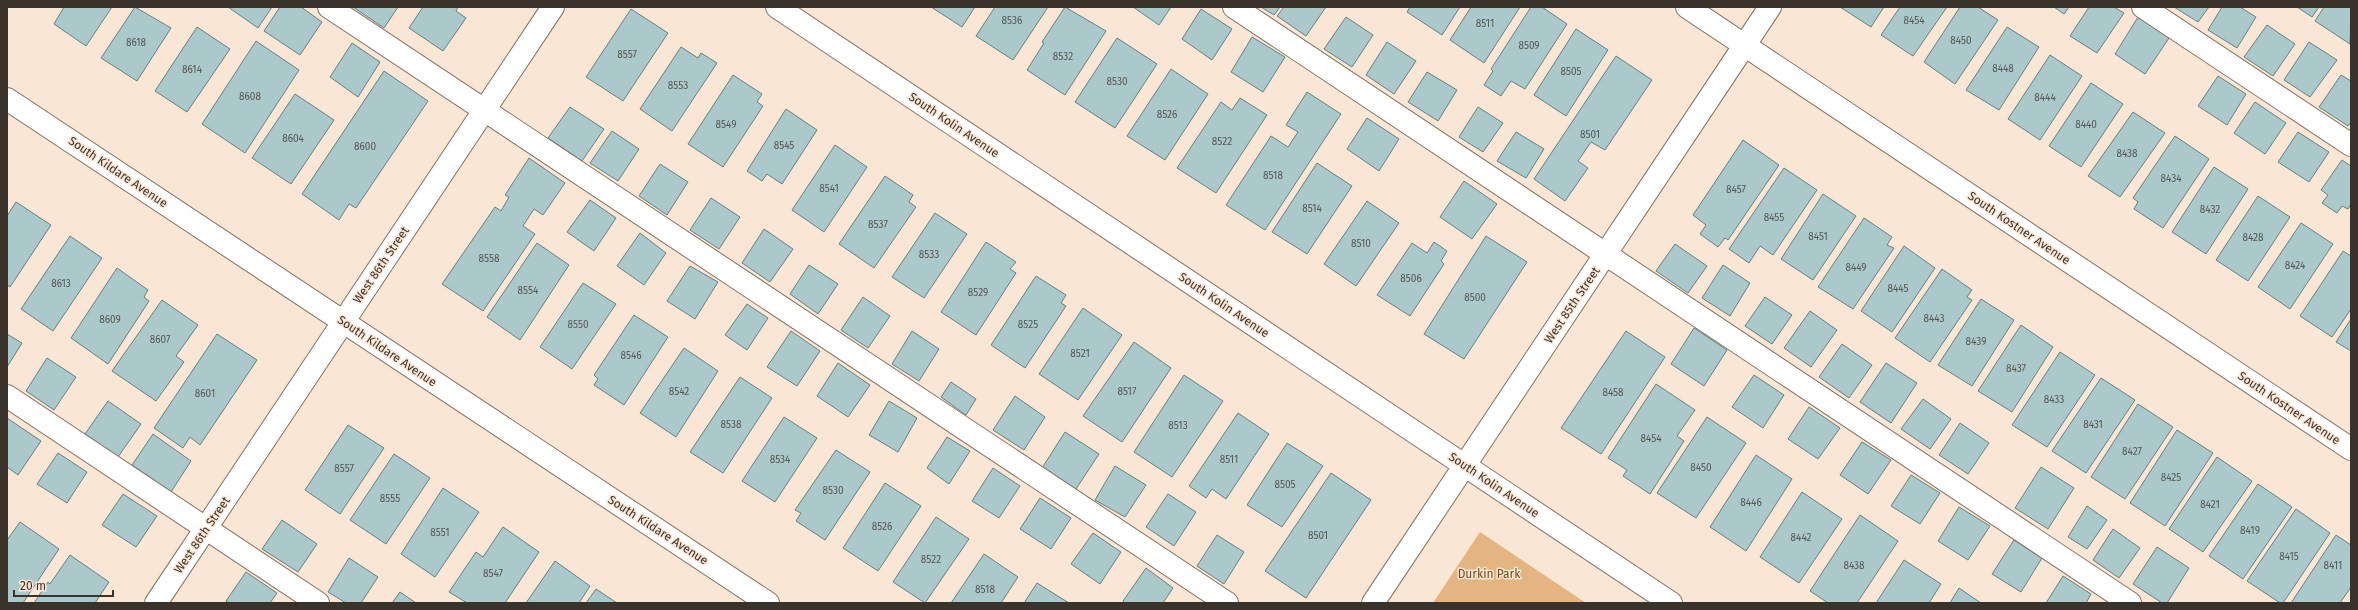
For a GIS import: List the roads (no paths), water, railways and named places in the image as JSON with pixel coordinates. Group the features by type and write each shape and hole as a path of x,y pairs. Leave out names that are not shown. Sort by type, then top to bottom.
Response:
{"street":[{"path":"329,7 1227,603"},
{"name":"West 86th Street","path":"156,603 553,7"},
{"name":"South Kolin Avenue","path":"777,7 1671,603"},
{"path":"1234,7 2130,603"},
{"name":"South Kostner Avenue","path":"1687,7 2351,449"},
{"name":"West 85th Street","path":"1373,603 1770,7"},
{"path":"2143,7 2351,145"},
{"name":"South Kildare Avenue","path":"7,99 768,603"},
{"path":"7,396 318,603"}],"park label":[{"name":"Durkin Park","path":"1489,574"}]}
